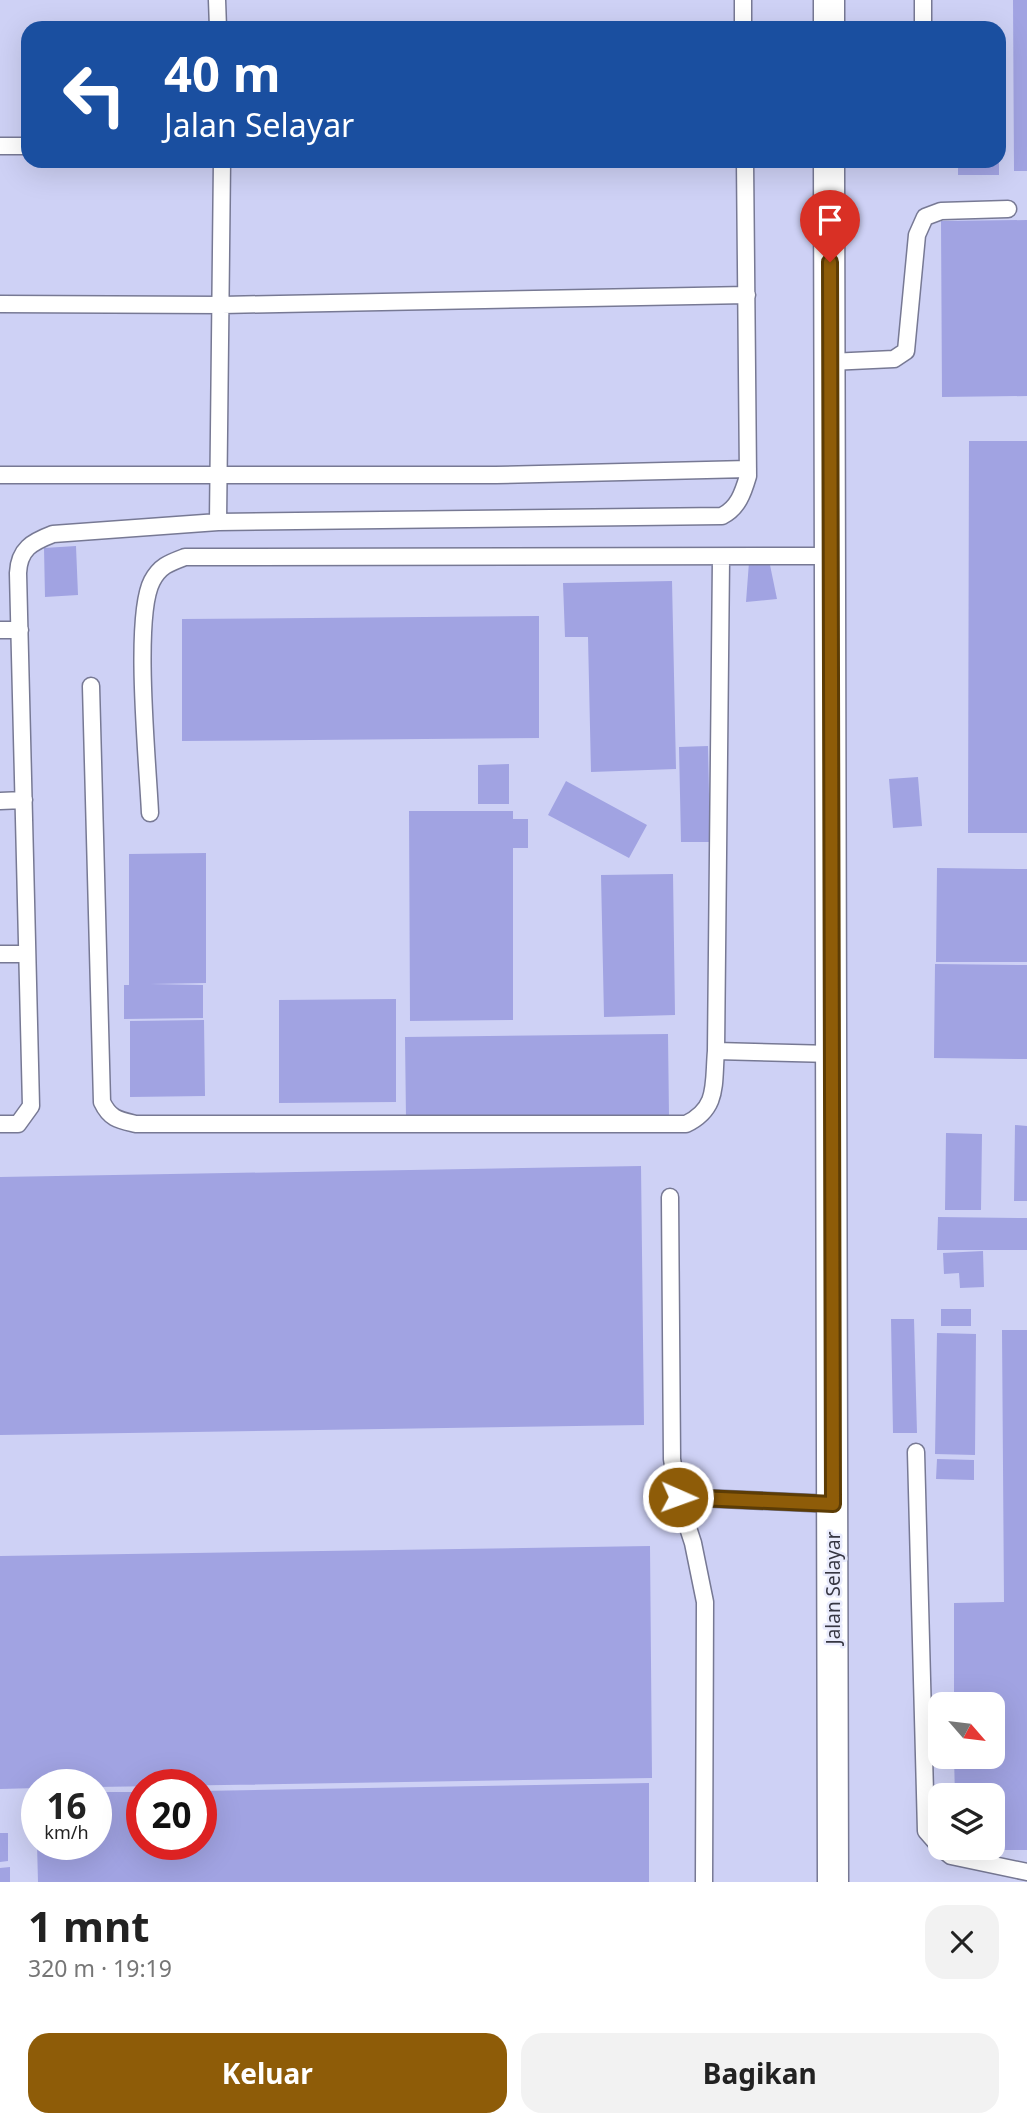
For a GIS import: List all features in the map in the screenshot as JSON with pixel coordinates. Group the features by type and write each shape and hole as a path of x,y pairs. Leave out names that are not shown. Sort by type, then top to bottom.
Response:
{"street":[{"path":"828,0 829,21"},
{"name":"Jalan Selayar","path":"829,168 833,1882"}],"lane":[{"path":"217,0 218,21"},
{"path":"743,0 743,21"},
{"path":"923,0 923,21"},
{"path":"0,146 21,146"},
{"path":"218,522 222,168"},
{"path":"0,1124 18,1124 31,1106 25,954 19,559 30,543 53,534 218,522 722,516 730,512 742,495 748,469 745,168"},
{"path":"830,362 894,359 906,351 917,235 925,217 941,211 1008,209"},
{"path":"0,304 222,305 747,295"},
{"path":"0,475 496,475 748,469"},
{"path":"149,813 143,632 150,584 163,565 185,557 721,559 830,556"},
{"path":"91,686 102,1102 107,1113 116,1120 136,1124 686,1124 703,1116 710,1105 716,1051 721,559"},
{"path":"0,630 20,630"},
{"path":"0,801 24,800"},
{"path":"0,954 25,954"},
{"path":"716,1051 832,1054"},
{"path":"670,1197 673,1459 678,1497 693,1543 705,1602 704,1882"},
{"path":"916,1452 928,1833"},
{"path":"678,1497 833,1504"},
{"path":"970,1860 1027,1872"}],"shaded area":[{"path":"0,0 1027,0 1027,1882 0,1882"}],"building":[{"path":"1013,0 1027,0 1027,171 1014,171"},
{"path":"958,168 999,168 999,175 958,175"},
{"path":"1027,220 1027,396 942,397 941,221"},
{"path":"969,441 1027,441 1027,833 968,833"},
{"path":"76,546 78,595 45,597 44,548"},
{"path":"749,562 770,565 777,599 746,602"},
{"path":"672,581 676,769 591,772 588,637 565,637 563,583"},
{"path":"539,616 539,738 182,741 182,619"},
{"path":"708,746 710,842 681,842 679,747"},
{"path":"509,764 509,804 478,804 478,765"},
{"path":"918,777 922,826 893,828 889,779"},
{"path":"566,781 647,825 629,858 548,815"},
{"path":"409,811 513,811 513,819 528,819 528,848 513,848 513,1020 410,1021"},
{"path":"206,853 206,983 150,984 203,985 203,1018 124,1019 124,985 129,985 129,854"},
{"path":"937,868 1027,869 1027,962 936,962"},
{"path":"673,874 675,1015 604,1017 601,875"},
{"path":"935,964 1027,965 1027,1059 934,1058"},
{"path":"396,999 396,1102 279,1103 279,1000"},
{"path":"204,1020 205,1096 130,1097 130,1021"},
{"path":"668,1034 669,1116 406,1119 405,1037"},
{"path":"1015,1125 1027,1126 1027,1201 1014,1201"},
{"path":"946,1133 982,1134 981,1210 945,1210"},
{"path":"641,1166 644,1425 0,1435 0,1177"},
{"path":"938,1217 1027,1218 1027,1250 937,1250"},
{"path":"983,1251 984,1287 960,1288 959,1273 944,1274 943,1253"},
{"path":"941,1309 971,1309 971,1326 941,1326"},
{"path":"891,1319 914,1319 917,1433 893,1433"},
{"path":"1002,1330 1027,1330 1027,1850 1005,1850 1005,1783 955,1783 954,1769 1005,1769 1005,1692 954,1692 954,1603 1004,1602"},
{"path":"937,1333 976,1334 975,1455 935,1454"},
{"path":"937,1459 974,1460 974,1480 936,1479"},
{"path":"650,1546 652,1778 217,1785 217,1769 126,1769 126,1787 112,1787 112,1769 21,1769 21,1788 0,1789 0,1556"},
{"path":"649,1783 649,1882 38,1882 37,1860 112,1860 112,1792 126,1792 126,1860 217,1860 217,1791"},
{"path":"0,1833 8,1833 8,1861 0,1862"},
{"path":"10,1867 10,1882 0,1882 0,1868"}],"route":[{"path":"678,1497 833,1504 830,262"}]}
